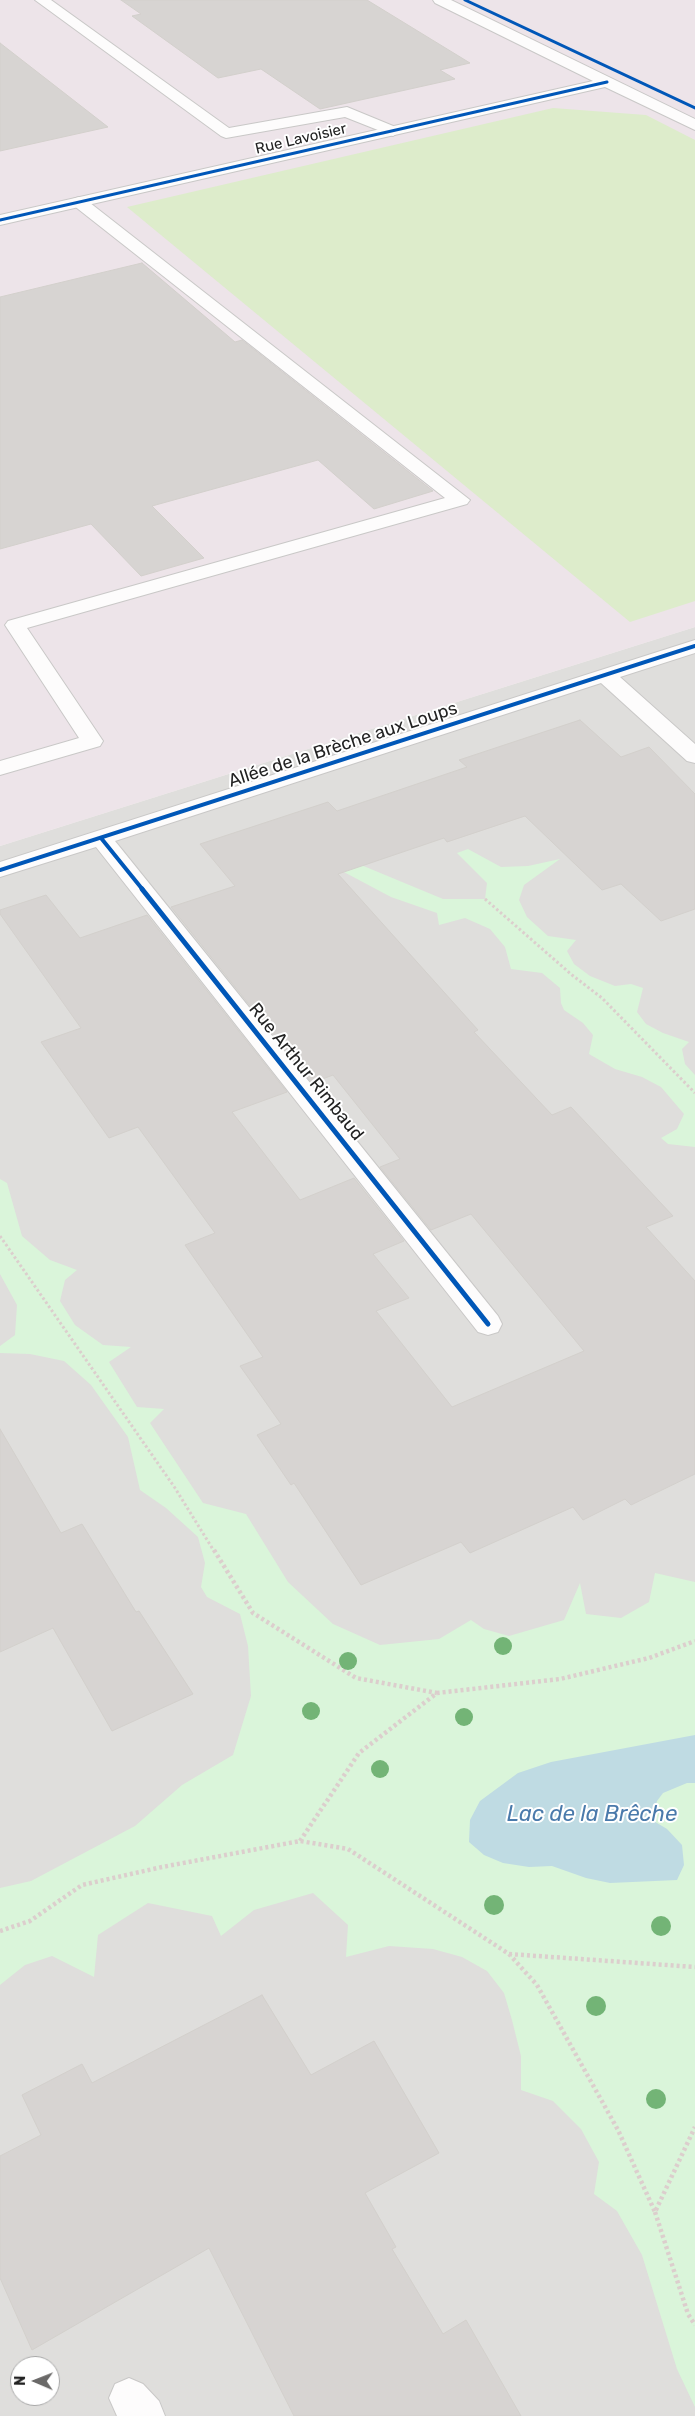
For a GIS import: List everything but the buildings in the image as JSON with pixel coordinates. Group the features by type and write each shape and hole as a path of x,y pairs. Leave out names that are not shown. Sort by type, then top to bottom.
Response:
{"street":[{"path":"42,0 226,134 346,112 393,131"},
{"path":"440,0 695,125"},
{"name":"Rue Lavoisier","path":"0,220 607,82"},
{"path":"0,768 92,741 15,625 460,500 78,202"},
{"name":"Allée de la Brèche aux Loups","path":"0,870 695,646"},
{"path":"604,675 695,756"},
{"name":"Rue Arthur Rimbaud","path":"101,838 488,1324"}],"path":[{"path":"485,899 572,975 602,998 695,1093"},
{"path":"0,1236 175,1488 253,1613 356,1678 437,1693 560,1679 649,1658 695,1641"},
{"path":"300,1841 359,1753 437,1693"},
{"path":"0,1931 30,1921 82,1886 162,1867 300,1841 348,1849 510,1954 537,1985 618,2130 655,2212 688,2314 695,2325"},
{"path":"510,1954 695,1967"},
{"path":"655,2212 695,2127"}],"shaded area":[{"path":"0,0 695,0 695,627 0,846"},
{"path":"695,627 695,2416 0,2416 0,846"}],"green space":[{"path":"553,108 646,115 695,140 695,601 630,622 127,207"},
{"path":"468,849 501,867 528,866 560,859 524,885 519,900 527,917 548,936 576,940 567,951 574,964 590,976 615,986 631,984 643,988 637,1012 646,1024 663,1033 689,1042 682,1049 685,1064 695,1075 695,1147 668,1144 661,1138 677,1129 684,1114 661,1087 642,1077 615,1069 589,1054 593,1035 583,1023 564,1010 561,1003 560,988 542,973 511,969 505,947 490,929 465,918 439,925 437,913 391,897 342,871 349,860 443,899 485,899 487,883 457,853"},
{"path":"0,1179 7,1183 22,1236 50,1260 77,1270 65,1280 60,1301 75,1325 103,1345 131,1347 109,1362 137,1407 164,1409 150,1423 203,1503 246,1514 288,1582 333,1624 380,1645 439,1639 471,1620 484,1629 509,1636 564,1620 580,1583 586,1614 621,1618 649,1602 655,1573 695,1582 695,2407 677,2369 642,2255 617,2211 594,2194 599,2162 581,2129 553,2101 521,2090 521,2056 512,2020 504,1993 487,1971 462,1957 433,1949 389,1946 346,1957 348,1925 313,1893 254,1910 221,1936 212,1916 148,1903 98,1935 94,1977 52,1956 25,1965 0,1985 0,1888 31,1881 135,1826 182,1785 233,1755 251,1696 248,1646 240,1614 207,1597 201,1587 205,1563 198,1537 166,1508 140,1490 128,1437 91,1385 64,1361 30,1354 0,1353 0,1346 15,1335 17,1305 0,1274"}],"water":[{"name":"Lac de la Brêche","path":"695,1735 695,1783 687,1783 663,1793 657,1801 652,1820 667,1829 682,1845 684,1865 677,1880 610,1883 586,1878 552,1866 529,1867 503,1863 484,1855 469,1842 470,1820 480,1801 518,1773 551,1762"}],"cycle path":[{"path":"465,0 695,108"},
{"path":"0,220 607,82"},
{"path":"0,870 695,646"},
{"path":"101,838 488,1324"}]}
